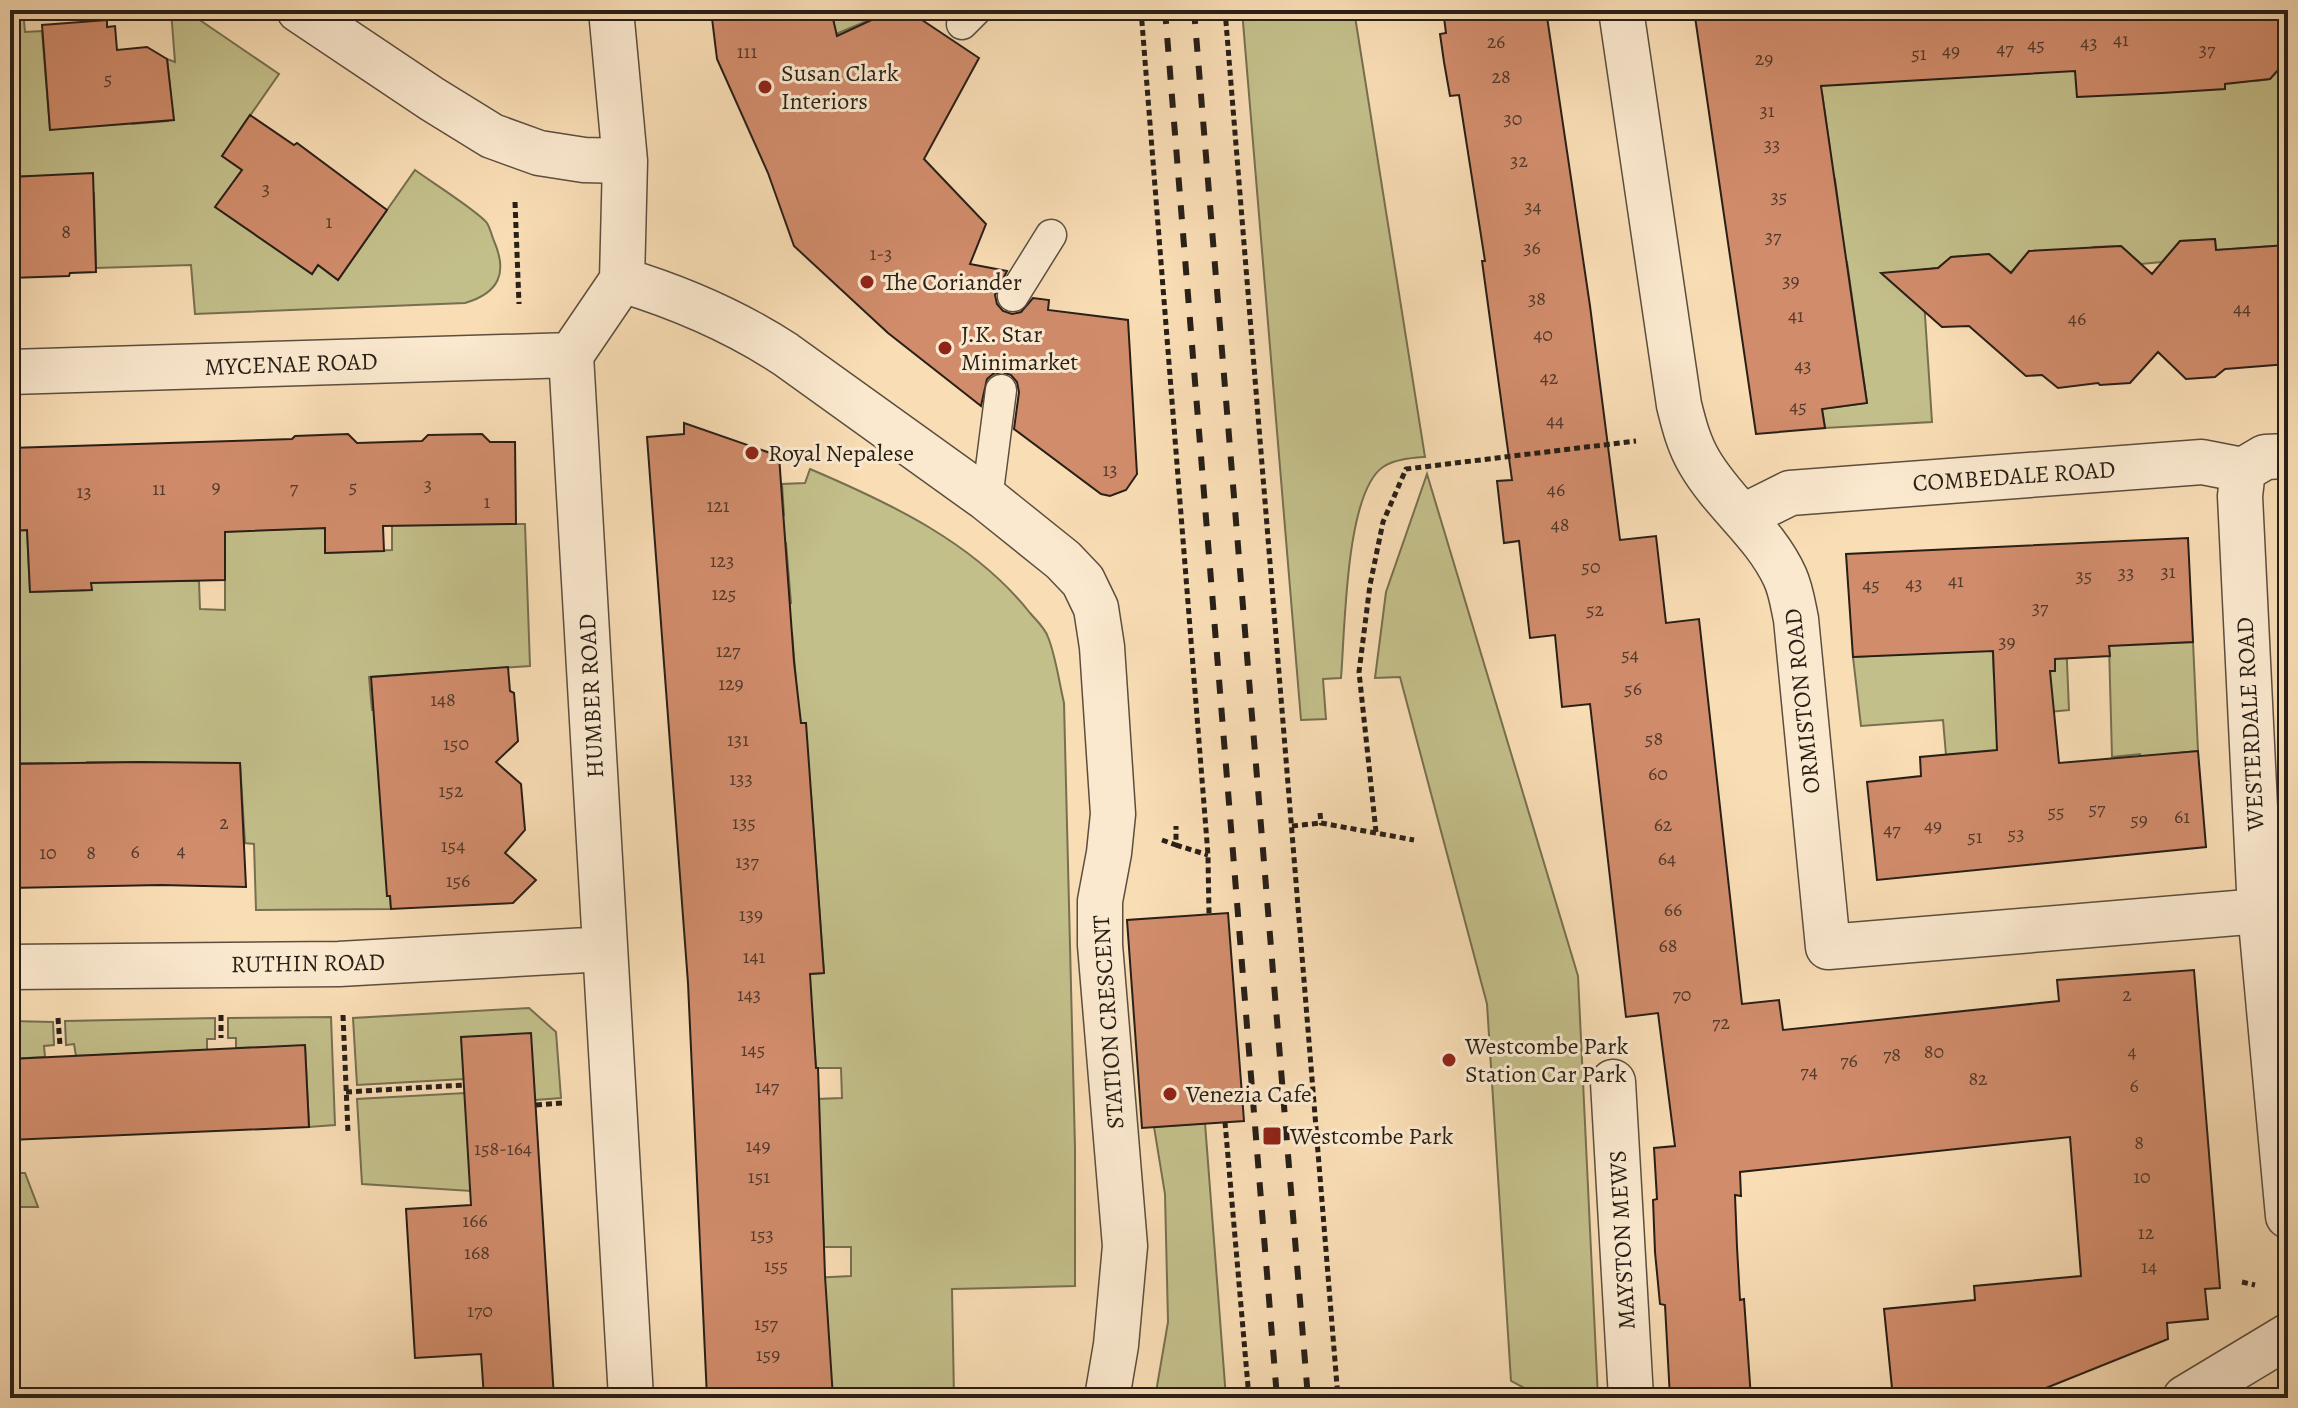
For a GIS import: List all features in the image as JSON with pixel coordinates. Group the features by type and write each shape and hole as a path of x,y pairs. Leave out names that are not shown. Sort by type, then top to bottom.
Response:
{"street":[{"path":"299,10 492,136 539,153 584,160 625,161"},
{"path":"571,355 622,280 625,161 611,10"},
{"name":"ORMISTON ROAD","path":"1621,10 1684,426 1700,463 1769,550 1786,579 1796,619 1828,947 2260,911"},
{"name":"STATION CRESCENT","path":"622,280 705,308 752,332 987,499 1063,560 1083,581 1096,608 1102,647 1113,814 1100,901 1100,945 1125,1246 1116,1345 1107,1398"},
{"name":"MYCENAE ROAD","path":"10,372 571,355"},
{"name":"HUMBER ROAD","path":"571,355 631,1398"},
{"path":"2243,470 2265,457 2288,456"},
{"name":"COMBEDALE ROAD","path":"1742,517 1790,493 2202,462 2243,470"},
{"name":"WESTERDALE ROAD","path":"2243,470 2240,506 2260,911 2288,1216"},
{"name":"RUTHIN ROAD","path":"10,967 339,964 605,949"},
{"name":"MAYSTON MEWS","path":"1613,1082 1631,1398"},
{"path":"2185,1398 2288,1336"}],"lane":[{"path":"1013,296 1051,235"},
{"path":"987,499 1001,390"}],"path":[{"path":"1141,10 1208,855 1209,914"},
{"path":"1225,10 1338,1398"},
{"path":"514,191 519,306"},
{"path":"1376,832 1359,672 1370,585 1383,522 1406,469 1639,441"},
{"path":"1320,813 1321,823"},
{"path":"1292,826 1321,823 1414,840"},
{"path":"1176,826 1176,845"},
{"path":"1154,836 1208,855"},
{"path":"342,1006 348,1133"},
{"path":"220,1009 221,1038"},
{"path":"58,1011 60,1045"},
{"path":"346,1092 464,1085"},
{"path":"536,1105 567,1102"},
{"path":"1225,1122 1249,1398"},
{"path":"2242,1282 2255,1285"}],"shaded area":[{"path":"10,10 23,10 25,32 42,31 50,129 130,101 132,124 168,121 171,97 167,59 175,62 171,10 185,10 279,74 222,156 242,170 216,207 241,225 248,217 290,259 312,274 318,265 338,280 415,170 487,223 498,252 498,280 486,294 465,303 195,314 191,265 96,268 94,193 35,195 34,176 10,177"},
{"path":"831,10 893,10 836,34"},
{"path":"1242,10 1354,10 1425,457 1409,458 1383,467 1370,482 1361,504 1349,565 1341,678 1323,679 1326,719 1301,720"},
{"path":"2220,10 2247,73 2255,81 2270,79 2277,71 2276,57 2288,57 2288,245 2216,250 2215,239 2180,241 2162,262 2141,264 2121,246 2093,247 2076,268 2029,251 2011,273 1989,254 1951,257 1938,268 1922,270 1932,422 1825,428 1822,409 1867,403 1847,262 1795,240 1842,233 1835,179 1783,158 1830,150 1822,93 1775,100 1829,64"},
{"path":"810,469 870,496 929,528 984,566 1008,588 1047,634 1064,703 1075,1148 1075,1286 952,1289 954,1398 858,1398 858,1394 789,1398 772,1280 851,1276 851,1247 824,1247 823,1218 764,1101 842,1098 841,1068 816,1068 809,974 824,973 811,795 738,728 797,693 792,633 731,637 729,608 791,603 786,543 724,546 723,519 784,515 782,484 805,483"},
{"path":"1427,474 1578,976 1598,1398 1543,1398 1511,1381 1487,1004 1400,677 1375,678 1386,592"},
{"path":"392,524 525,524 530,666 369,677 372,710 440,705 387,896 390,896 391,909 256,910 254,844 245,843 240,763 175,764 143,816 141,762 87,762 55,817 54,763 10,763 10,531 27,530 30,592 91,590 89,528 155,581 199,581 200,609 225,610 225,527 266,530 325,528 325,553 392,550"},
{"path":"2053,607 2066,638 2069,710 2027,714 2004,751 1946,755 1943,720 1861,726 1853,657 1886,655 1991,610 1994,678 2024,672 2055,671"},
{"path":"2193,642 2198,751 2168,754 2144,787 2140,754 2112,757 2109,645"},
{"path":"529,1008 556,1032 561,1098 535,1100 464,1079 357,1085 353,1018"},
{"path":"331,1017 335,1125 309,1127 305,1046 236,1048 236,1038 228,1038 228,1018"},
{"path":"215,1018 215,1039 207,1039 207,1050 76,1056 74,1044 66,1045 65,1021"},
{"path":"10,1021 53,1022 54,1045 44,1046 45,1057 10,1059"},
{"path":"465,1093 471,1191 362,1184 357,1099"},
{"path":"1205,1123 1226,1398 1155,1398 1168,1322 1165,1194 1154,1127"},
{"path":"10,1173 25,1173 38,1207 10,1207"}],"building":[{"path":"711,10 831,10 837,36 893,10 907,10 979,58 924,159 986,224 970,264 1007,271 995,295 1003,311 1012,314 1021,312 1033,298 1049,300 1048,310 1128,320 1137,474 1126,490 1110,496 1101,494 1014,429 1019,392 1017,382 1011,375 1002,372 987,379 981,406 888,333 794,246 768,173 717,59"},
{"path":"1443,10 1546,10 1590,306 1620,540 1656,536 1666,623 1699,619 1742,1004 1779,1000 1783,1030 2059,1001 2057,980 2194,970 2220,1288 2205,1289 2208,1319 2167,1323 2168,1339 2021,1398 1893,1398 1884,1309 1975,1300 1974,1286 2081,1276 2070,1137 1740,1172 1741,1196 1735,1195 1737,1247 1751,1398 1670,1398 1665,1305 1660,1304 1655,1252 1653,1200 1657,1199 1654,1148 1675,1146 1658,1013 1626,1017 1590,704 1562,707 1555,635 1530,638 1519,541 1504,543 1497,481 1512,480 1482,261 1485,261 1459,95 1450,96 1444,62 1440,34 1446,33"},
{"path":"1694,10 2288,10 2288,59 2270,79 2225,84 2225,89 2162,93 2077,97 2075,71 1821,86 1867,403 1822,409 1825,428 1756,434"},
{"path":"107,20 107,27 115,26 117,50 147,47 167,59 174,120 50,130 42,25"},
{"path":"250,115 294,145 297,143 387,210 338,280 318,265 312,274 215,207 242,170 222,156"},
{"path":"93,173 96,272 10,278 10,177"},
{"path":"2215,239 2216,250 2288,245 2288,364 2225,369 2215,377 2186,379 2158,352 2130,383 2058,388 2042,375 2026,376 1969,326 1942,327 1881,273 1938,268 1951,257 1989,254 2011,273 2029,251 2121,246 2152,274 2180,241"},
{"path":"684,423 779,456 794,662 801,723 806,723 824,973 810,974 818,1068 825,1276 833,1398 707,1398 688,983 647,437 684,434"},
{"path":"348,434 357,443 422,441 428,435 482,434 490,442 515,442 516,524 383,526 384,551 325,553 325,528 225,532 225,580 91,583 92,590 30,592 27,530 10,531 10,448 292,439 295,436"},
{"path":"2188,538 2193,642 2109,646 2110,656 2055,659 2055,671 2050,671 2059,763 2198,751 2206,847 1877,880 1867,782 1921,776 1920,757 1997,750 1993,651 1853,657 1846,554"},
{"path":"508,667 510,691 514,693 518,741 496,762 521,784 525,830 505,853 536,880 513,903 391,909 390,896 387,896 371,677"},
{"path":"240,763 246,887 10,888 10,764"},
{"path":"1228,913 1244,1121 1142,1128 1127,920"},
{"path":"531,1033 554,1398 484,1398 481,1354 415,1358 406,1209 471,1205 461,1037"},
{"path":"305,1045 309,1127 10,1140 10,1059"}],"railway":[{"path":"1165,10 1277,1398"},
{"path":"1194,10 1308,1398"}],"place":[{"name":"Susan Clark Interiors","path":"765,87"},
{"name":"The Coriander","path":"867,282"},
{"name":"J.K. Star Minimarket","path":"945,348"},
{"name":"Royal Nepalese","path":"752,453"},
{"name":"Westcombe Park Station Car Park","path":"1449,1060"},
{"name":"Venezia Cafe","path":"1170,1094"},
{"name":"Westcombe Park","path":"1272,1136"}]}
